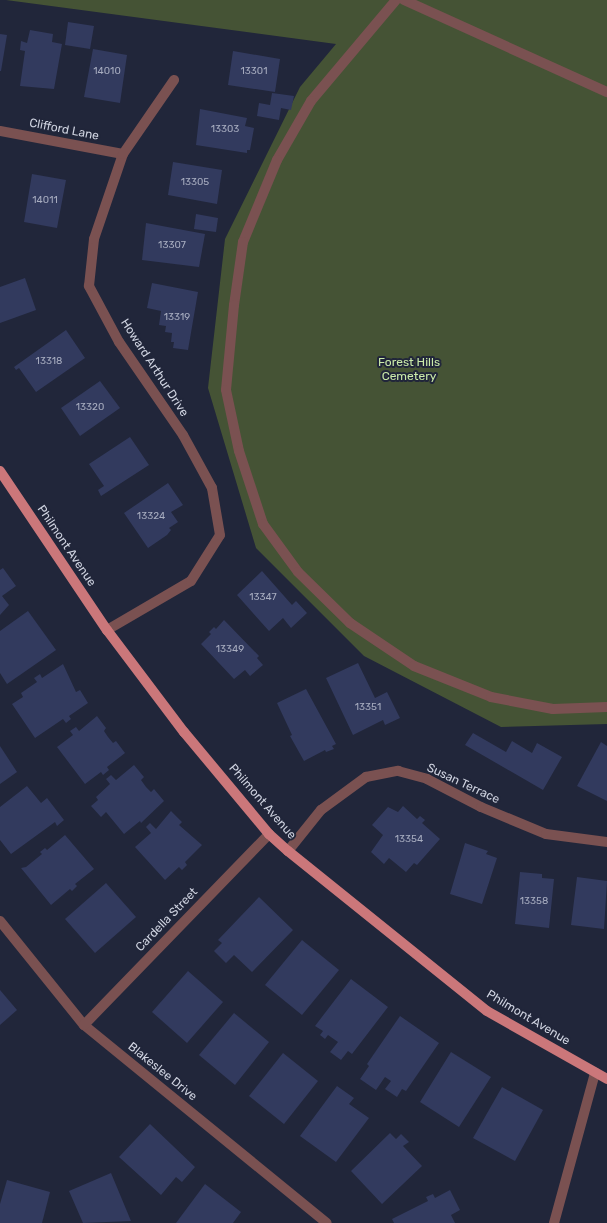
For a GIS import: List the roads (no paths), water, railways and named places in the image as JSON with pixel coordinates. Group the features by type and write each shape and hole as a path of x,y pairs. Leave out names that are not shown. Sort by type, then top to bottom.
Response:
{"main road":[{"name":"Philmont Avenue","path":"0,471 107,630 184,732 269,834 288,851 487,1011 607,1079"}],"street":[{"path":"396,0 311,101 277,160 243,242 234,305 226,390 239,451 263,524 298,572 350,623 414,666 491,697 553,709 607,707"},
{"path":"404,0 607,92"},
{"name":"Howard Arthur Drive","path":"107,630 191,581 220,535 212,488 183,436 119,342 89,286 94,239 123,154 174,80"},
{"name":"Clifford Lane","path":"0,131 123,154"},
{"name":"Susan Terrace","path":"288,851 321,810 366,777 398,771 427,779 481,807 546,834 607,842"},
{"name":"Cardella Street","path":"84,1025 269,834"},
{"name":"Blakeslee Drive","path":"0,921 84,1025 327,1223"},
{"path":"554,1223 595,1073"}],"park label":[{"name":"Forest Hills Cemetery","path":"409,370"}]}
